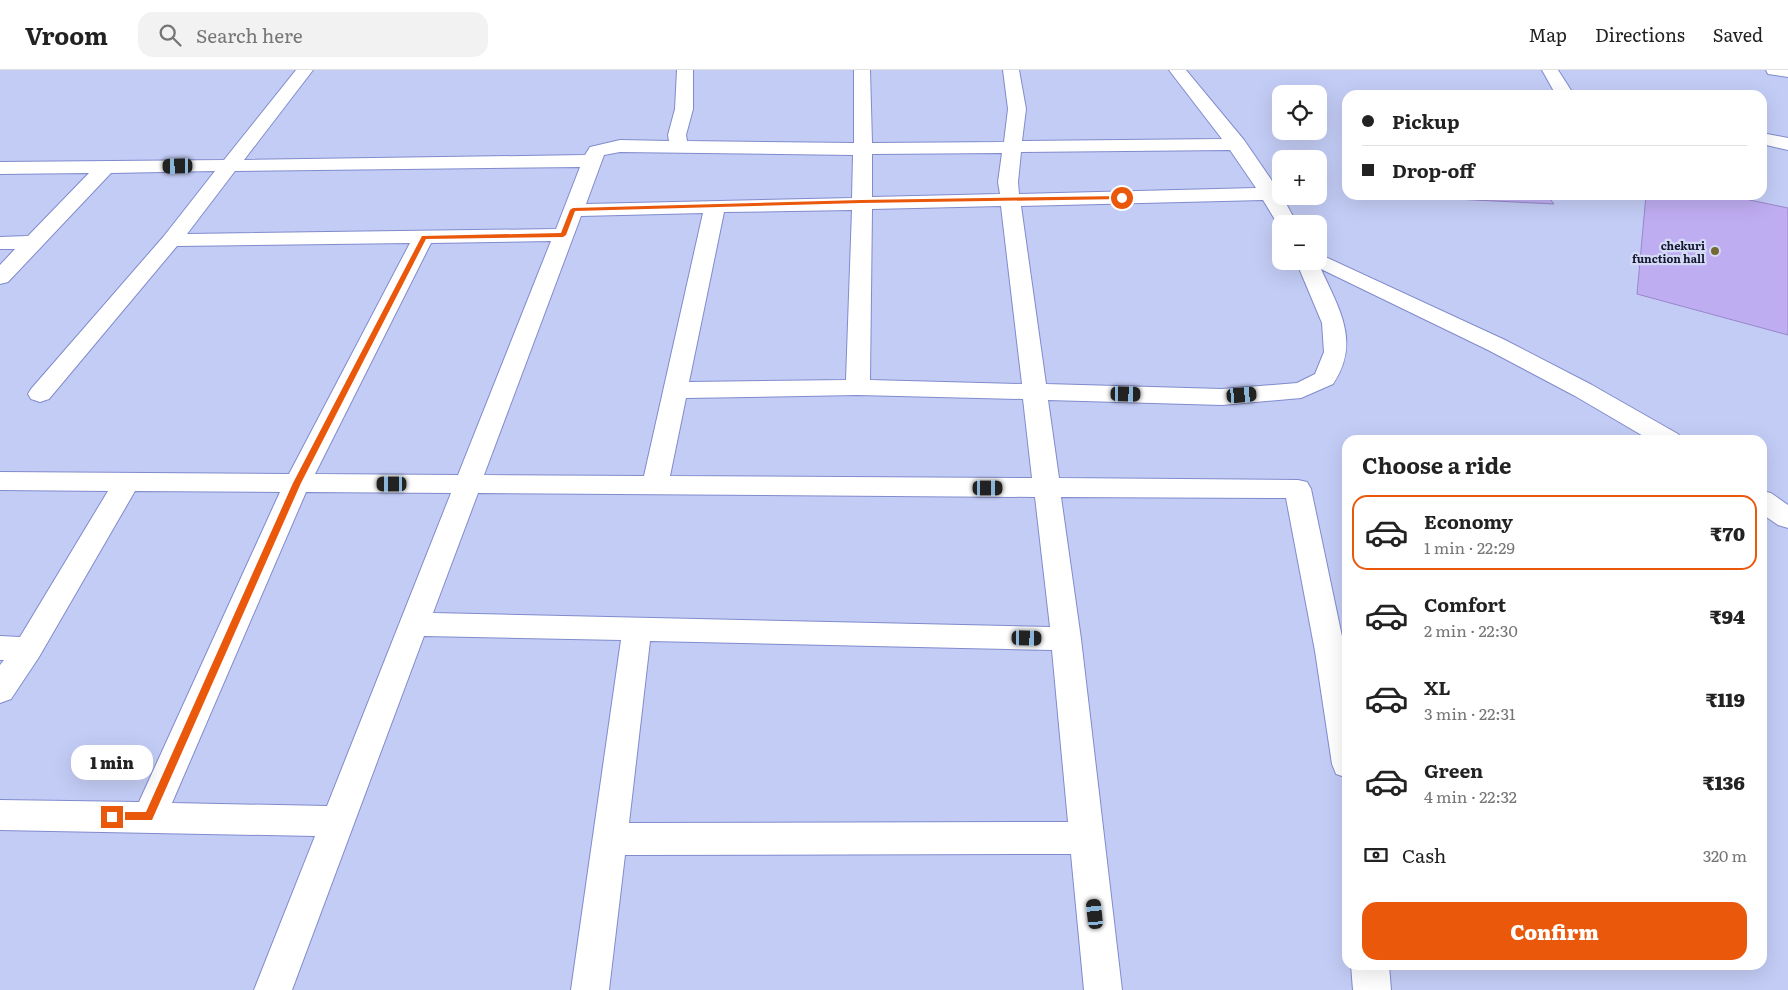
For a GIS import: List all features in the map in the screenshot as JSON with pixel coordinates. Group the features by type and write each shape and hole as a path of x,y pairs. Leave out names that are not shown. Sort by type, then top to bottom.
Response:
{"street":[{"path":"40,394 172,240 305,70"},
{"path":"679,146 677,135 684,109 685,70"},
{"path":"858,387 863,149 862,70"},
{"path":"1011,70 1017,109 1008,182 1066,638 1103,990"},
{"path":"1177,70 1237,144 1271,194 1282,215"},
{"path":"1550,70 1562,90"},
{"path":"1774,70 1788,72"},
{"path":"1767,139 1788,144"},
{"path":"273,990 597,151 608,147 679,146 863,149 1237,144"},
{"path":"0,168 592,161"},
{"path":"0,277 106,167"},
{"path":"172,240 424,237 715,206 1271,194"},
{"path":"655,486 715,206"},
{"path":"149,817 297,483 424,237"},
{"path":"0,243 34,242"},
{"path":"1327,264 1429,311 1610,404 1662,435"},
{"path":"676,390 858,387 1222,397 1301,390 1325,379 1336,352 1333,323 1310,270"},
{"path":"0,481 1046,489 1298,489 1330,651 1342,726"},
{"path":"0,690 14,649 127,482"},
{"path":"1767,503 1788,518"},
{"path":"414,624 1066,638"},
{"path":"590,990 637,629"},
{"path":"0,815 337,821"},
{"path":"610,839 1087,838"},
{"path":"1370,970 1372,990"}],"building":[{"path":"1474,200 1551,200 1554,204"},
{"name":"chekuri function hall","path":"1646,200 1750,200 1788,208 1788,335 1637,294"}],"place":[{"name":"chekuri function hall","path":"1715,251"}],"route":[{"path":"112,817 149,817 297,483 424,237 563,235 573,210 861,202 1122,198"}]}
